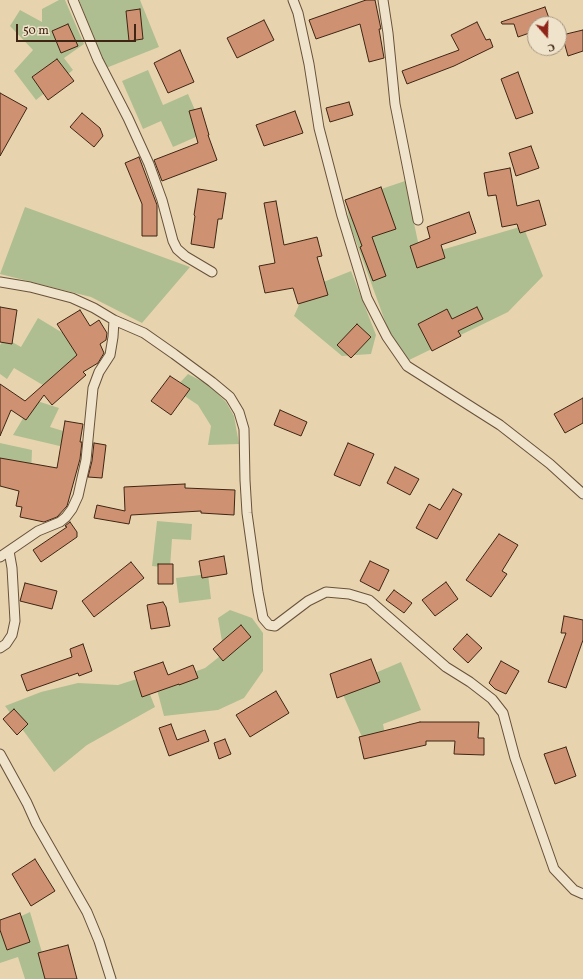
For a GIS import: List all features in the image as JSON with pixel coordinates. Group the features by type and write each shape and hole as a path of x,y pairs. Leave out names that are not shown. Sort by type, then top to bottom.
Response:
{"lane":[{"path":"73,0 98,60 128,118 149,164 162,200 173,241 177,249 185,256 212,272"},
{"path":"292,0 298,13 309,64 319,128 342,216 367,298 386,337 407,366 500,425 550,464 583,494"},
{"path":"383,0 390,49 395,104 418,220"},
{"path":"0,282 30,287 72,298 94,308 114,320 144,333 212,382 230,397 238,412 244,429 247,513 263,618 269,625 275,626 308,601 326,592 349,594 369,600 446,667 470,682 492,699 503,713 516,758 554,869 574,890 583,894"},
{"path":"0,557 38,531 53,526 66,517 75,503 86,460 93,388 98,372 110,355 114,337 114,320"},
{"path":"0,648 6,644 12,635 15,621 13,579 9,551"},
{"path":"0,754 27,803 36,823 87,912 99,941 111,979"}],"green space":[{"path":"59,0 65,0 84,44 64,58 73,70 36,100 14,71 33,50 10,26 20,10 42,22 42,9"},
{"path":"79,0 140,0 159,47 106,68"},
{"path":"148,70 163,105 188,94 205,133 173,147 161,121 143,129 122,81"},
{"path":"405,181 421,256 523,226 543,276 508,312 407,361 389,332 350,225 346,201"},
{"path":"25,207 190,267 142,323 91,297 0,274"},
{"path":"351,271 376,335 371,354 342,356 294,316 306,289"},
{"path":"38,318 86,347 58,394 14,368 7,379 0,374 0,345 5,338 21,347"},
{"path":"188,374 209,385 226,402 234,416 239,444 208,445 211,426 198,405 174,389"},
{"path":"34,400 59,408 50,427 70,433 64,447 13,435"},
{"path":"0,443 32,450 31,477 0,477"},
{"path":"157,521 192,524 191,540 172,539 170,568 152,566"},
{"path":"208,574 211,599 179,603 176,578"},
{"path":"230,610 252,618 263,633 263,671 244,698 218,710 164,716 156,686 205,668 224,653 218,618"},
{"path":"401,662 421,710 383,724 386,740 367,748 340,688"},
{"path":"143,677 155,707 87,745 54,772 5,706 41,692 78,683 118,685"},
{"path":"30,912 50,979 25,979 18,957 0,963 0,926"}],"building":[{"path":"366,0 375,0 381,29 379,29 384,58 369,62 360,24 316,39 309,20"},
{"path":"545,7 548,16 527,16 527,34 518,37 514,24 502,24 501,22"},
{"path":"140,9 143,39 129,41 126,11"},
{"path":"264,20 274,40 237,58 227,38"},
{"path":"477,22 486,40 490,39 493,47 454,66 407,84 402,71 459,50 451,35"},
{"path":"68,24 78,46 61,53 52,31"},
{"path":"583,30 583,51 568,56 567,34"},
{"path":"180,50 194,82 168,93 154,63"},
{"path":"57,59 74,81 48,100 32,77"},
{"path":"518,72 533,113 516,119 501,79"},
{"path":"0,93 27,108 0,156"},
{"path":"349,102 353,115 330,122 326,108"},
{"path":"201,108 208,135 217,160 162,181 154,160 198,143 189,111"},
{"path":"295,111 303,133 264,146 256,125"},
{"path":"82,113 100,128 103,136 94,147 70,127"},
{"path":"531,146 539,168 516,176 509,153"},
{"path":"139,157 157,205 157,236 142,236 142,204 125,163"},
{"path":"510,168 517,206 539,200 546,225 520,233 517,224 502,227 496,195 488,196 484,173"},
{"path":"381,187 396,229 372,237 386,276 373,281 345,200"},
{"path":"198,189 226,193 222,219 218,219 214,248 191,244"},
{"path":"276,201 284,245 317,237 322,256 317,257 328,295 298,304 293,288 265,293 259,266 275,263 264,203"},
{"path":"469,212 476,233 441,245 445,258 417,268 410,246 430,238 427,227"},
{"path":"0,307 17,310 12,344 0,342"},
{"path":"477,307 483,319 458,331 461,336 432,351 418,324 447,309 452,319"},
{"path":"80,310 90,326 99,320 107,333 106,340 100,344 104,353 98,363 83,372 86,375 52,405 44,395 26,420 11,410 0,436 0,384 25,401 77,355 57,324"},
{"path":"357,324 371,337 351,358 337,345"},
{"path":"170,376 190,389 171,415 151,401"},
{"path":"583,398 583,423 565,433 554,414"},
{"path":"280,410 307,422 301,436 274,425"},
{"path":"65,421 83,424 80,442 82,442 80,459 67,506 57,517 44,522 20,517 22,507 16,506 19,491 0,486 0,458 57,468"},
{"path":"94,443 106,445 102,478 88,477"},
{"path":"348,443 374,454 360,486 334,475"},
{"path":"395,467 419,479 410,495 387,483"},
{"path":"185,484 185,488 235,490 234,515 201,513 201,511 131,515 129,524 94,518 97,505 125,511 124,487"},
{"path":"453,489 462,494 437,539 416,528 429,504 440,510"},
{"path":"70,522 77,532 77,537 41,562 33,550 67,527 65,526"},
{"path":"499,534 518,545 502,571 507,574 491,597 466,580"},
{"path":"224,556 227,574 202,578 199,561"},
{"path":"370,561 389,570 379,591 360,581"},
{"path":"131,562 144,578 94,617 82,601"},
{"path":"158,564 173,564 173,584 158,584"},
{"path":"446,582 458,599 435,616 422,600"},
{"path":"25,583 57,591 52,609 20,601"},
{"path":"394,590 412,603 404,613 386,600"},
{"path":"163,602 166,607 170,626 151,629 147,605"},
{"path":"564,616 583,620 583,640 566,688 548,682 566,633 561,633"},
{"path":"241,625 251,637 223,661 213,649"},
{"path":"467,634 482,648 468,663 453,649"},
{"path":"83,644 92,671 79,676 78,673 27,691 21,675 72,657 70,649"},
{"path":"371,659 380,682 337,698 330,674"},
{"path":"501,661 519,671 506,694 495,689 489,683"},
{"path":"163,662 168,675 193,665 198,678 142,697 134,672"},
{"path":"276,691 289,713 250,737 236,715"},
{"path":"14,709 28,724 17,735 3,719"},
{"path":"420,722 479,722 478,738 484,738 484,755 454,754 455,741 426,741 426,745 364,759 359,737"},
{"path":"171,724 177,740 205,730 209,741 169,756 159,728"},
{"path":"225,739 231,754 219,759 214,743"},
{"path":"566,747 576,776 555,784 544,754"},
{"path":"35,859 55,891 31,906 12,874"},
{"path":"20,913 30,942 7,950 0,930 0,920"},
{"path":"68,945 77,979 45,979 38,953"}]}
